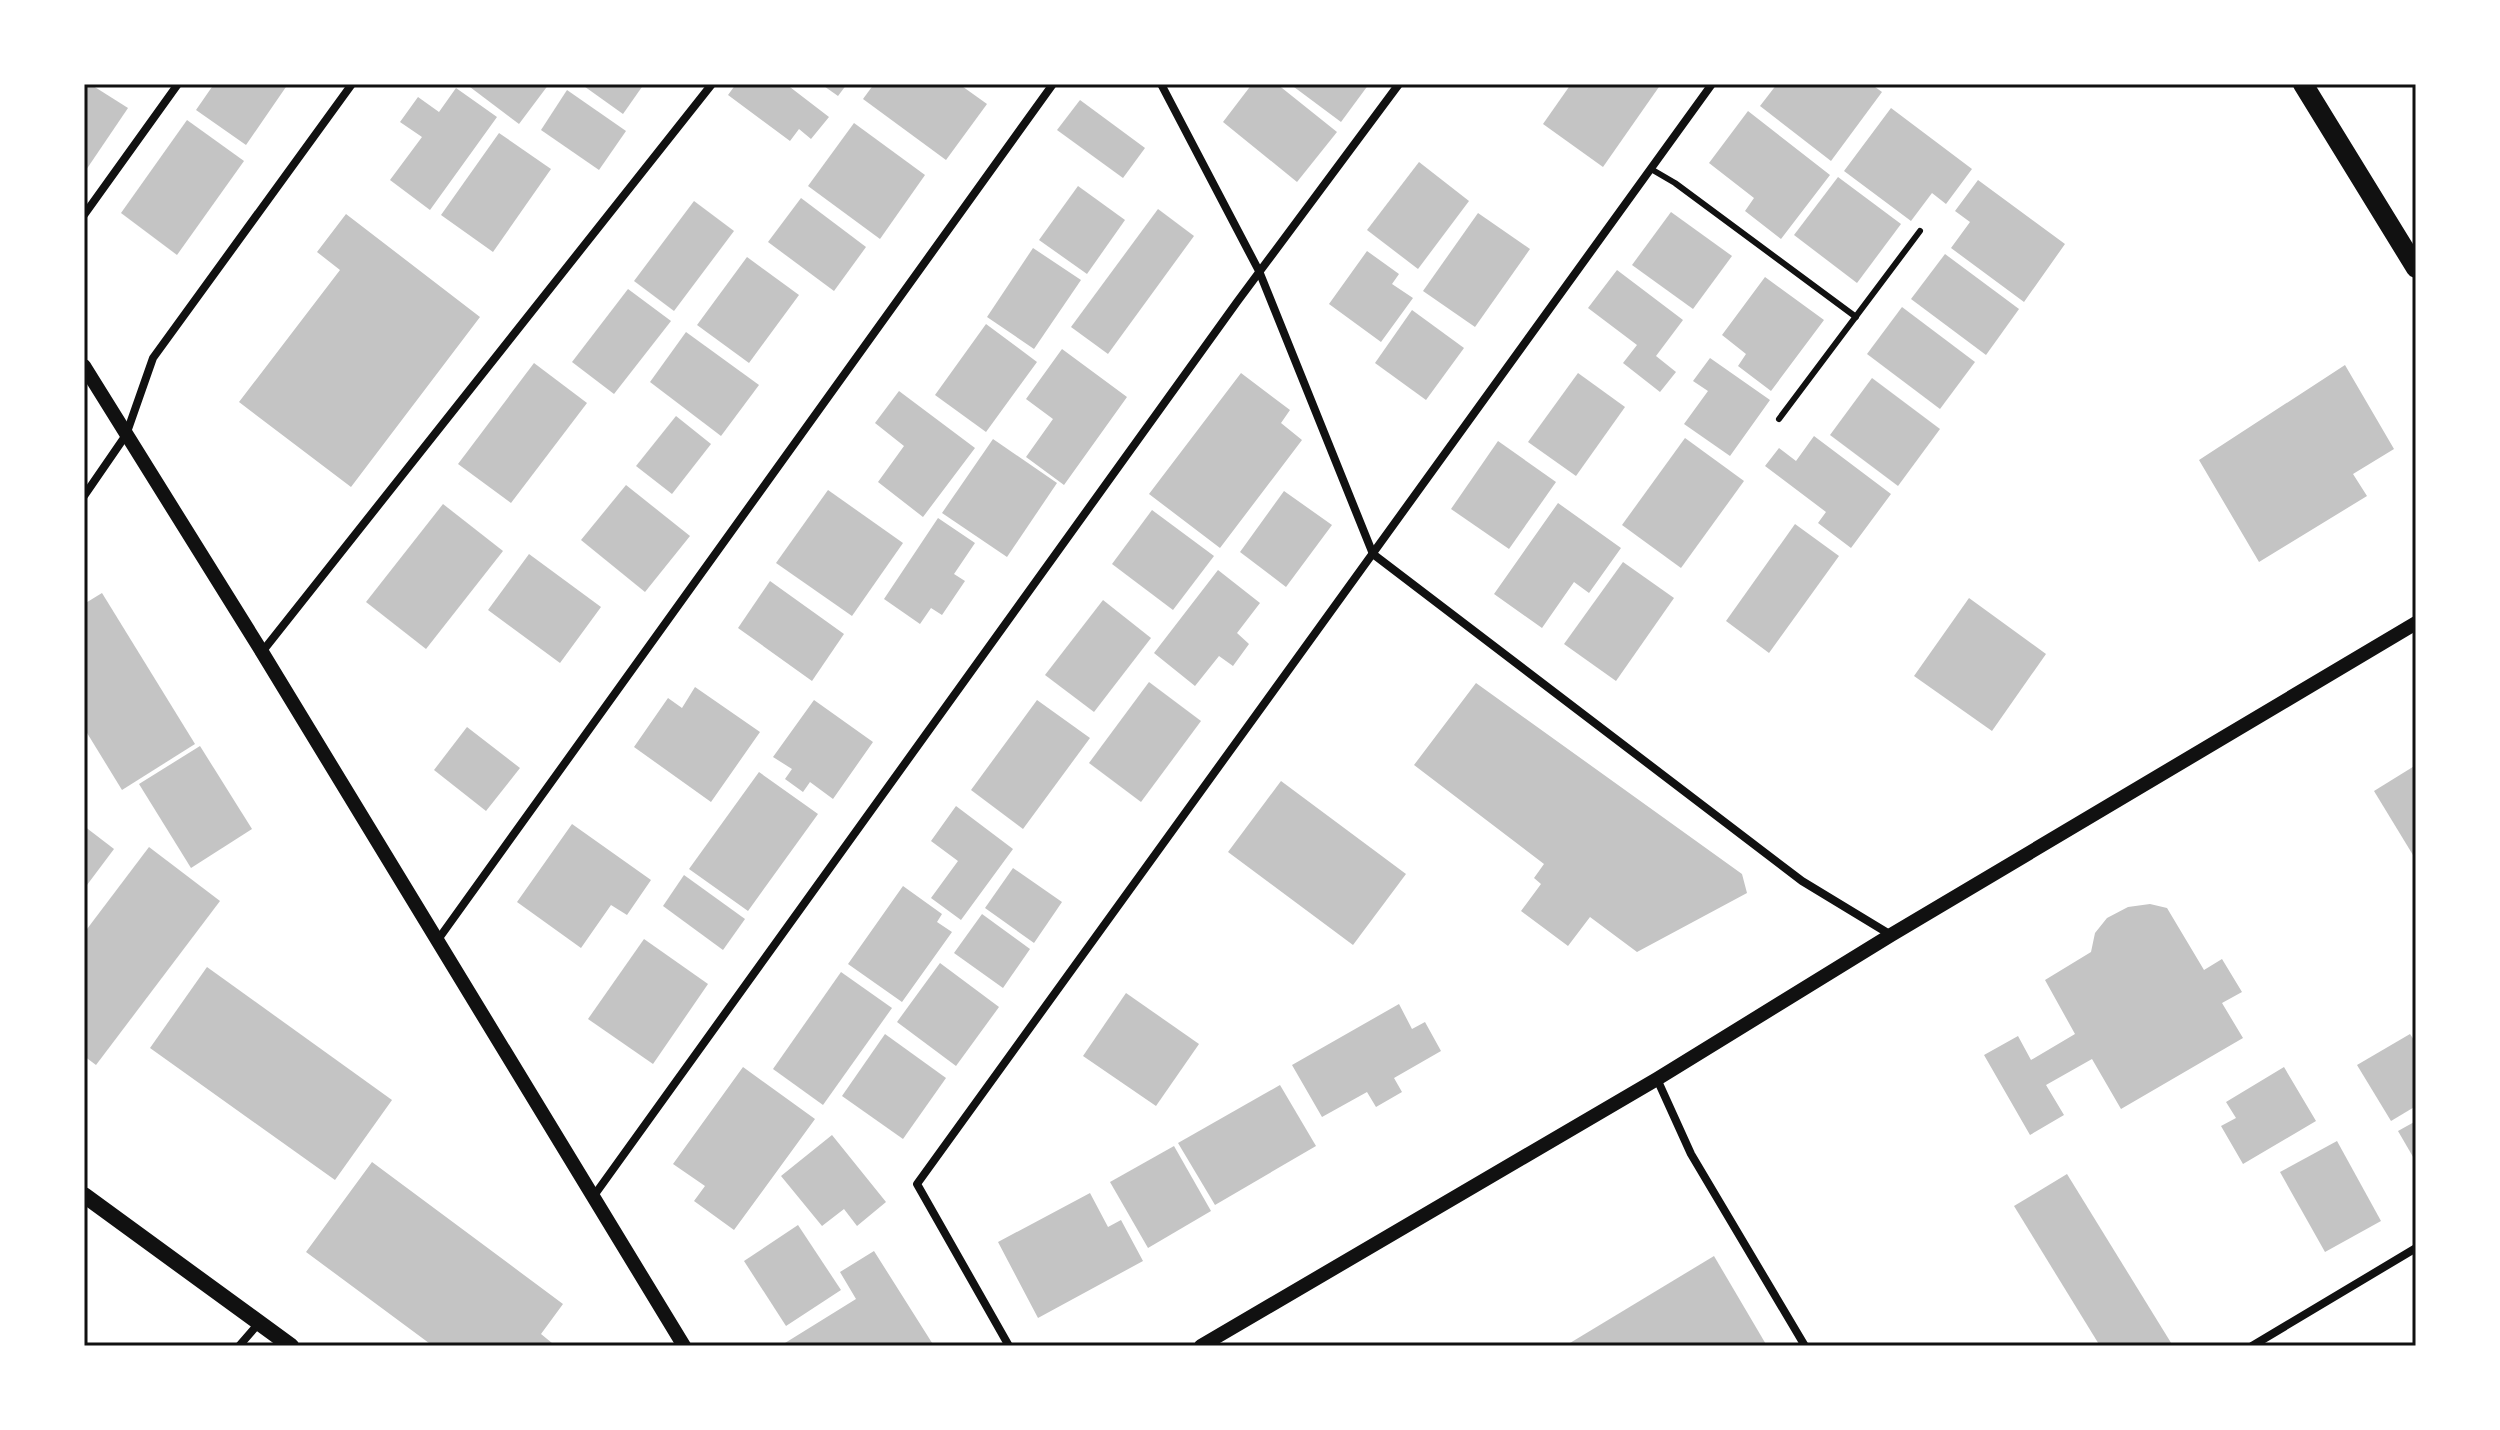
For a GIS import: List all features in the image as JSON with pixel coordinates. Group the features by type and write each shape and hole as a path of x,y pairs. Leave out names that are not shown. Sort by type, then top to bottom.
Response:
{"main road":[{"path":"2303,84 2416,268"},
{"path":"84,1195 291,1346"}],"street":[{"path":"84,215 178,84"},
{"path":"84,496 126,435 153,358 352,84"},
{"path":"262,652 712,84"},
{"path":"437,942 1053,84"},
{"path":"1161,84 1259,271 1373,554 1802,881 1891,935"},
{"path":"593,1197 1259,271 1399,84"},
{"path":"1009,1346 917,1184 1712,84"},
{"path":"84,366 262,652 684,1346"},
{"path":"1201,1346 1657,1079 1891,935 2416,623"},
{"path":"1657,1079 1691,1154 1805,1346"},
{"path":"2252,1346 2416,1248"},
{"path":"239,1346 259,1323"}],"lane":[{"path":"1651,169 1675,183 1856,317"},
{"path":"1779,419 1920,231"}],"building":[{"path":"84,84 90,84 128,108 84,173"},
{"path":"214,84 288,84 246,145 196,110"},
{"path":"466,84 549,84 519,124"},
{"path":"581,84 644,84 623,114"},
{"path":"736,84 786,84 829,117 811,139 799,129 790,141 728,95"},
{"path":"821,84 847,84 838,96"},
{"path":"874,84 959,84 987,104 946,160 863,99"},
{"path":"1252,84 1277,84 1337,132 1297,182 1223,122"},
{"path":"1290,84 1369,84 1341,122"},
{"path":"1571,84 1661,84 1603,167 1543,124"},
{"path":"1777,84 1871,84 1882,92 1831,161 1760,106"},
{"path":"456,88 497,117 430,210 390,180 422,137 400,122 418,97 439,112"},
{"path":"567,90 626,131 599,170 541,130"},
{"path":"1080,100 1145,148 1123,178 1057,130"},
{"path":"1891,108 1972,169 1946,204 1932,193 1911,221 1844,171"},
{"path":"1748,111 1830,175 1781,239 1745,211 1754,198 1709,163"},
{"path":"187,120 244,161 177,255 121,213"},
{"path":"854,123 925,175 880,239 808,186"},
{"path":"499,133 551,169 493,252 441,215"},
{"path":"1419,162 1469,201 1418,269 1367,230"},
{"path":"1838,177 1901,224 1857,283 1794,235"},
{"path":"1978,180 2065,244 2024,302 1951,248 1970,222 1955,211"},
{"path":"1078,186 1125,220 1087,274 1039,240"},
{"path":"801,198 866,247 834,291 768,242"},
{"path":"694,201 734,231 674,311 634,281"},
{"path":"1158,209 1194,236 1108,354 1071,327"},
{"path":"1671,212 1732,256 1693,309 1632,265"},
{"path":"1478,213 1530,249 1475,327 1423,291"},
{"path":"346,214 480,317 351,487 239,402 340,270 317,252"},
{"path":"1033,248 1081,280 1034,349 987,317"},
{"path":"1367,251 1399,274 1392,284 1413,298 1381,342 1329,304"},
{"path":"1945,254 2019,309 1986,355 1911,299"},
{"path":"747,257 799,295 749,363 697,325"},
{"path":"1617,270 1683,320 1656,356 1676,372 1660,392 1623,363 1637,345 1588,308"},
{"path":"1765,277 1824,320 1771,391 1738,366 1746,354 1722,335"},
{"path":"628,289 671,321 614,394 572,362"},
{"path":"1902,307 1975,362 1940,409 1867,354"},
{"path":"1412,310 1464,348 1426,400 1375,363"},
{"path":"986,324 1037,362 986,432 935,395"},
{"path":"686,332 759,385 721,436 650,382"},
{"path":"1062,349 1127,397 1064,485 1026,457 1053,419 1026,399"},
{"path":"1710,358 1770,400 1730,456 1684,424 1708,391 1693,381"},
{"path":"534,363 587,403 511,503 458,464"},
{"path":"2345,365 2394,449 2353,474 2367,496 2259,562 2199,460"},
{"path":"1241,373 1290,410 1281,423 1302,440 1220,548 1149,494"},
{"path":"1578,373 1625,407 1576,476 1528,442"},
{"path":"1872,378 1940,429 1898,486 1830,435"},
{"path":"899,391 975,448 923,517 878,482 904,446 875,423"},
{"path":"676,416 711,444 672,494 636,466"},
{"path":"1814,436 1891,494 1851,548 1818,523 1826,512 1765,466 1779,448 1796,461"},
{"path":"1685,438 1744,481 1681,568 1622,525"},
{"path":"993,439 1057,483 1007,557 942,513"},
{"path":"1498,441 1556,482 1509,549 1451,509"},
{"path":"626,485 690,536 645,592 581,540"},
{"path":"828,490 903,543 852,616 776,563"},
{"path":"1284,491 1332,525 1286,587 1240,552"},
{"path":"1558,503 1621,548 1589,593 1574,582 1542,628 1494,594"},
{"path":"443,504 503,551 426,649 366,602"},
{"path":"1152,510 1214,556 1173,610 1112,564"},
{"path":"938,518 975,543 954,574 965,581 942,615 931,608 920,624 884,599"},
{"path":"1795,524 1839,556 1769,653 1726,621"},
{"path":"529,554 601,607 560,663 488,610"},
{"path":"1623,562 1674,598 1616,681 1564,644"},
{"path":"1218,570 1260,603 1237,633 1249,644 1233,666 1219,656 1195,686 1154,653"},
{"path":"770,581 844,634 812,681 738,628"},
{"path":"102,593 195,744 122,790 84,728 84,604"},
{"path":"1969,598 2046,654 1992,731 1914,676"},
{"path":"1103,600 1151,638 1094,712 1045,675"},
{"path":"1149,682 1201,721 1141,802 1089,763"},
{"path":"1476,683 1742,874 1747,893 1637,952 1590,917 1568,946 1521,911 1541,884 1534,878 1544,864 1414,765"},
{"path":"695,687 760,732 711,802 634,747 668,698 682,708"},
{"path":"814,700 873,742 833,799 810,782 803,792 785,779 792,769 773,757"},
{"path":"1037,700 1090,738 1023,829 971,790"},
{"path":"467,727 520,768 486,811 434,770"},
{"path":"200,746 252,829 191,868 139,784"},
{"path":"2416,765 2416,860 2374,791"},
{"path":"759,772 818,814 748,911 689,869"},
{"path":"1281,781 1406,874 1353,945 1228,852"},
{"path":"956,806 1013,849 961,920 931,898 958,861 931,841"},
{"path":"572,824 651,880 627,915 611,905 581,948 517,902"},
{"path":"84,826 114,849 84,889"},
{"path":"149,847 220,901 96,1065 84,1056 84,933"},
{"path":"1013,868 1062,902 1034,943 985,908"},
{"path":"684,875 745,919 723,950 663,906"},
{"path":"903,886 942,914 937,922 952,932 902,1002 848,964"},
{"path":"2150,904 2167,908 2204,970 2222,959 2242,992 2222,1003 2243,1038 2121,1109 2092,1059 2046,1085 2064,1115 2030,1135 1984,1055 2018,1036 2031,1060 2075,1034 2045,980 2091,952 2095,933 2107,918 2128,907"},
{"path":"982,914 1030,949 1003,988 954,953"},
{"path":"644,939 708,984 653,1064 588,1019"},
{"path":"940,963 999,1007 956,1066 897,1022"},
{"path":"207,967 392,1100 335,1180 150,1048"},
{"path":"841,972 892,1008 823,1105 773,1069"},
{"path":"1126,993 1199,1044 1156,1106 1083,1056"},
{"path":"1399,1004 1412,1029 1425,1022 1441,1051 1394,1078 1402,1092 1376,1107 1367,1092 1322,1117 1292,1065"},
{"path":"885,1034 946,1078 903,1139 842,1096"},
{"path":"2410,1034 2416,1043 2416,1106 2391,1121 2357,1065"},
{"path":"743,1067 815,1119 734,1230 694,1201 705,1186 673,1164"},
{"path":"2284,1067 2316,1121 2243,1164 2221,1126 2236,1118 2226,1102"},
{"path":"1280,1085 1316,1146 1215,1205 1178,1143"},
{"path":"2416,1121 2416,1162 2398,1131"},
{"path":"832,1135 886,1202 857,1226 844,1209 822,1226 781,1176"},
{"path":"2337,1141 2381,1221 2325,1252 2280,1172"},
{"path":"1174,1146 1211,1211 1148,1248 1110,1182"},
{"path":"372,1162 563,1304 541,1334 552,1343 550,1346 433,1346 306,1252"},
{"path":"2067,1174 2173,1346 2100,1346 2014,1206"},
{"path":"1090,1193 1108,1227 1121,1220 1143,1261 1038,1318 998,1242"},
{"path":"798,1225 841,1290 786,1326 744,1261"},
{"path":"874,1251 934,1346 787,1346 785,1343 856,1299 840,1272"},
{"path":"1714,1256 1767,1346 1565,1346"}]}
